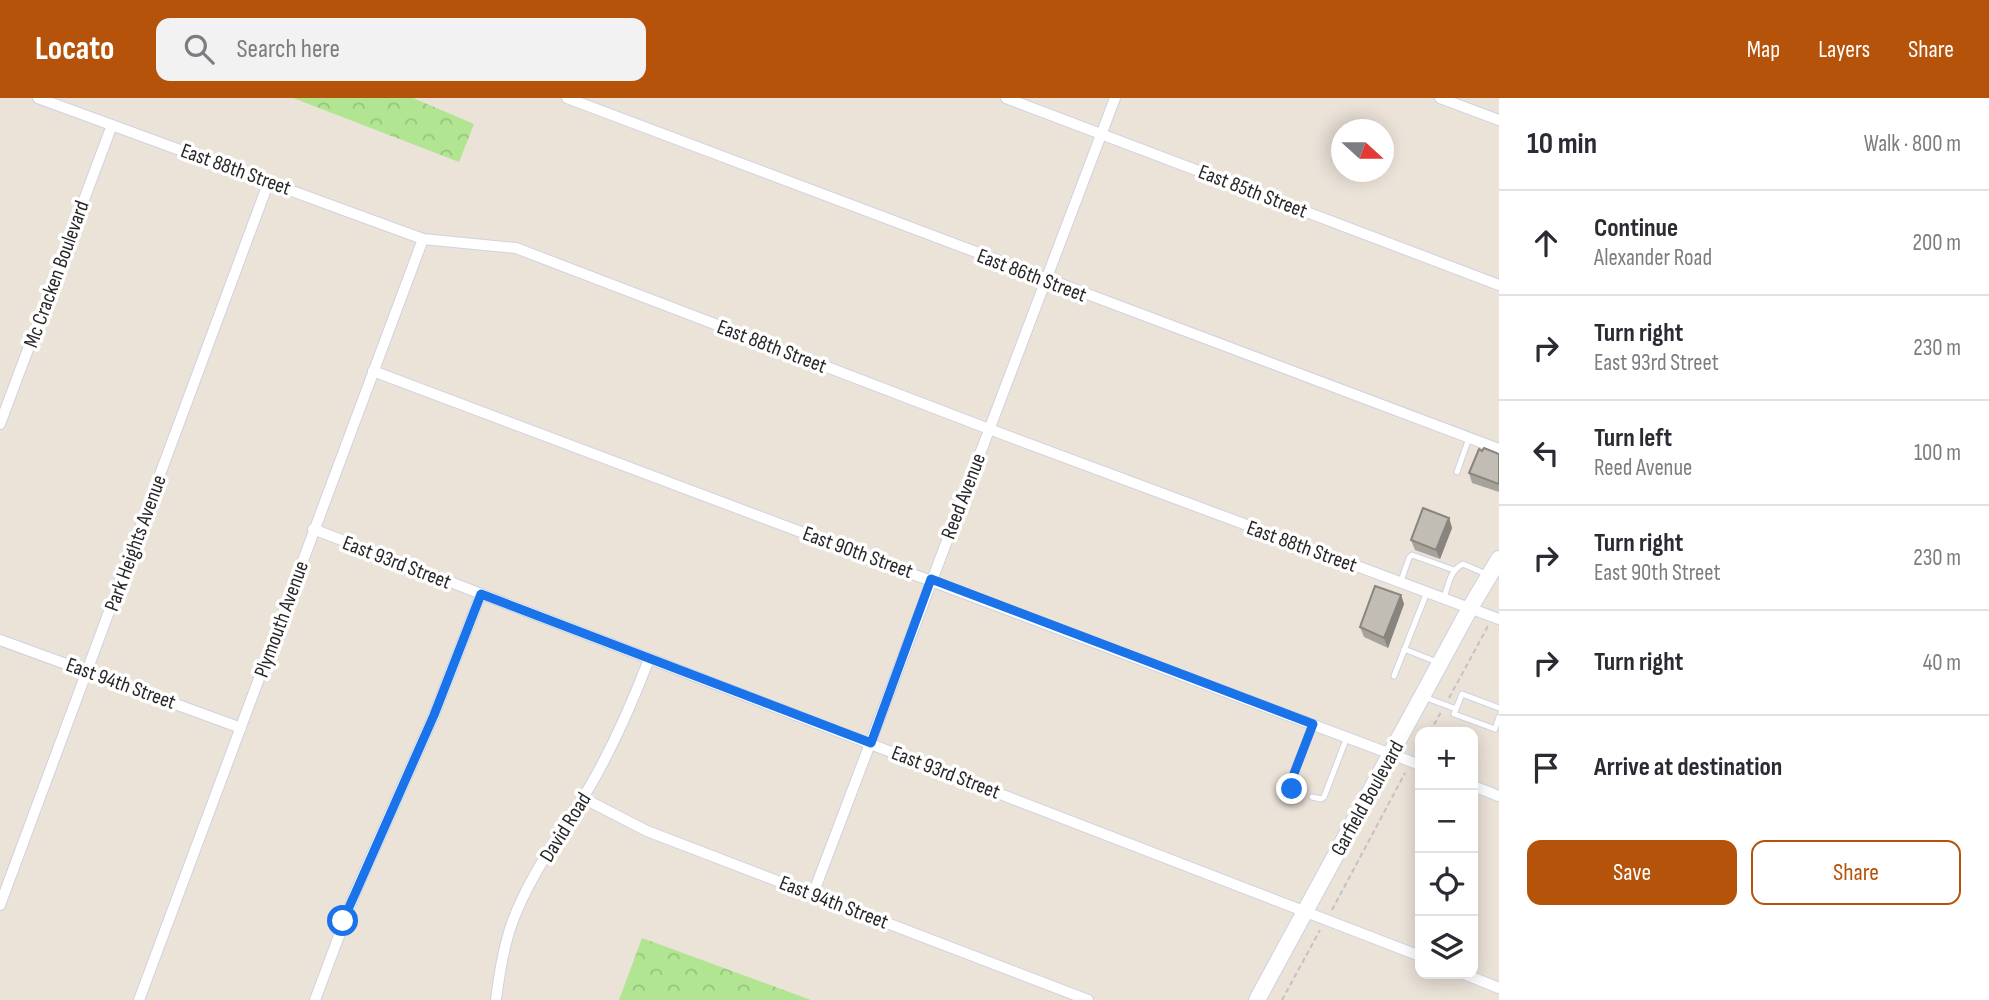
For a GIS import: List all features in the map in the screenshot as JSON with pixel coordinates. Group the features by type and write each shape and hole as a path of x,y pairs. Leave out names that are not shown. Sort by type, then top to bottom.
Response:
{"street":[{"name":"East 88th Street","path":"38,98 423,239 516,248 989,429 1499,619"},
{"name":"East 86th Street","path":"567,98 1499,449"},
{"name":"East 85th Street","path":"1006,98 1499,285"},
{"name":"Reed Avenue","path":"813,894 1115,98"},
{"path":"1440,98 1499,120"},
{"name":"Mc Cracken Boulevard","path":"0,424 111,125"},
{"name":"Park Heights Avenue","path":"0,905 269,181"},
{"name":"Plymouth Avenue","path":"139,1000 423,239"},
{"name":"East 90th Street","path":"373,371 1415,763"},
{"name":"East 93rd Street","path":"313,529 1415,954"},
{"name":"Garfield Boulevard","path":"1256,1000 1499,559"},
{"path":"315,1000 355,893 434,715 481,594"},
{"name":"East 94th Street","path":"0,640 241,728"},
{"name":"David Road","path":"496,1000 505,946 518,909 533,877 583,798 621,727 649,659"},
{"path":"1478,788 1499,796"},
{"name":"East 94th Street","path":"583,798 647,831 1088,1000"},
{"path":"1476,979 1499,988"}],"lane":[{"path":"1457,472 1469,438"},
{"path":"1401,582 1412,555 1454,570"},
{"path":"1444,598 1454,570 1463,564 1489,576"},
{"path":"1394,676 1427,592"},
{"path":"1404,649 1441,663"},
{"path":"1499,708 1462,694 1454,713 1495,729 1499,717"},
{"path":"1423,696 1456,709"},
{"path":"1298,792 1292,789 1290,784 1313,724"},
{"path":"1312,797 1324,797 1347,737"}],"path":[{"path":"1433,727 1486,629"},
{"path":"1336,903 1406,771"},
{"path":"1282,1000 1322,927"}],"green space":[{"path":"293,98 413,98 474,124 459,162"},
{"path":"642,938 811,1000 619,1000"}],"building":[{"path":"1484,448 1499,454 1499,484 1469,473 1479,449 1482,451"},
{"path":"1423,508 1449,518 1436,550 1411,540"},
{"path":"1375,586 1401,595 1384,638 1360,627"}],"route":[{"path":"343,921 444,692 481,594 871,743 931,579 1313,724 1290,784 1292,789"}]}
